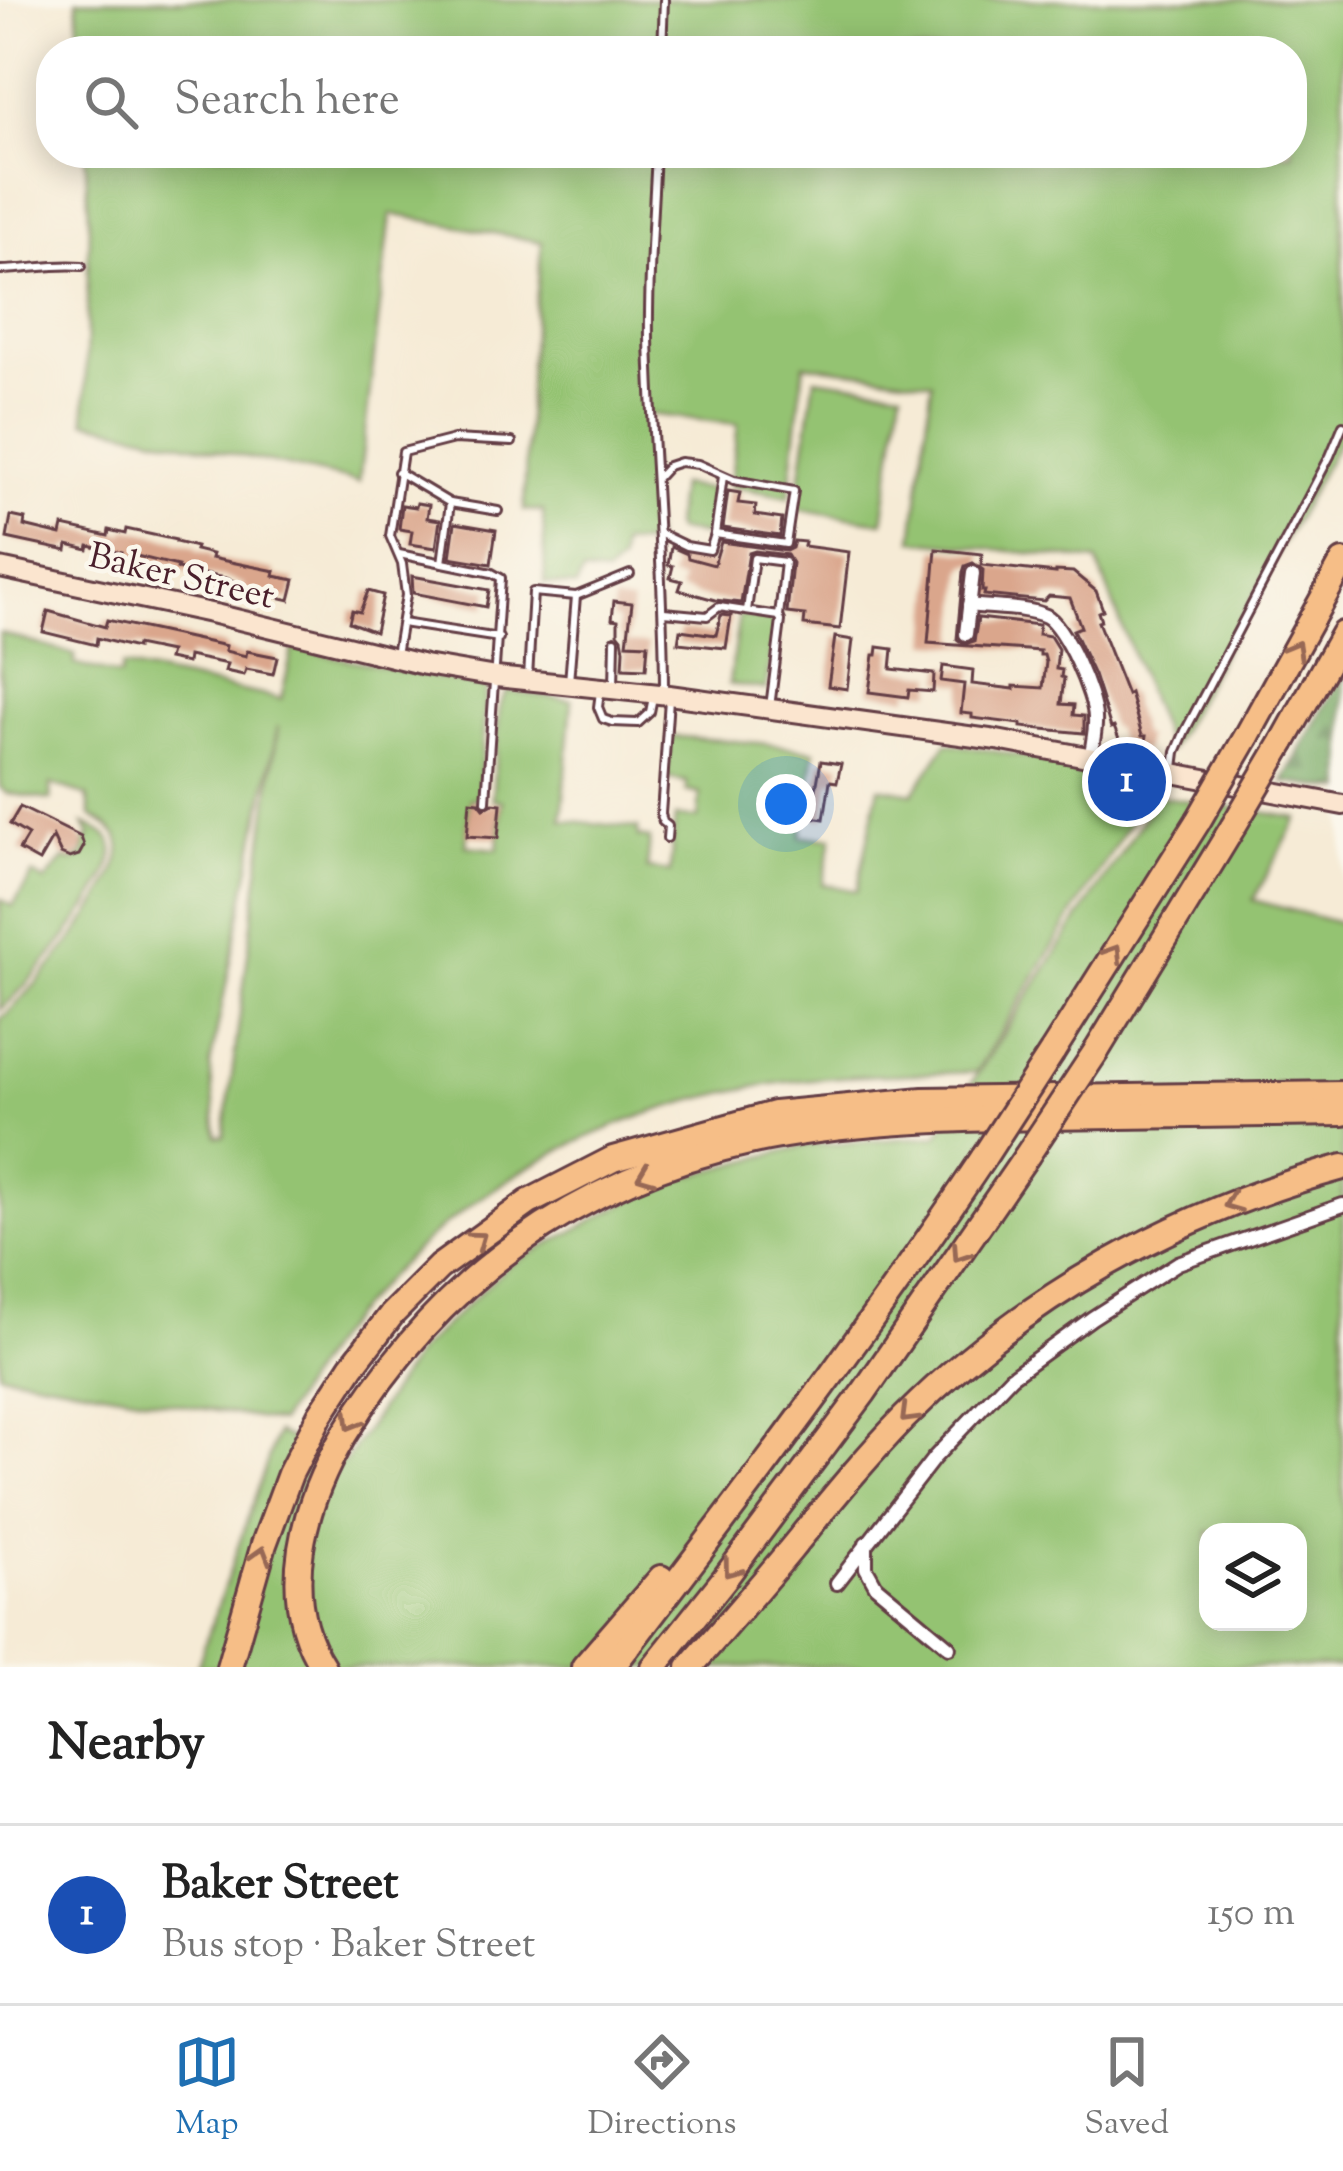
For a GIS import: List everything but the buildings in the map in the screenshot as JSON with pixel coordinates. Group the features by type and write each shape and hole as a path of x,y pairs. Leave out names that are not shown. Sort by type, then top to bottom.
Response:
{"highway":[{"path":"612,1667 884,1305 984,1157 1198,821 1343,562"},
{"path":"654,1667 842,1421 1026,1157 1233,827 1343,634"},
{"path":"229,1667 264,1544 290,1474 331,1399 392,1314 439,1267 529,1202 613,1160 774,1114 923,1100 1343,1094"},
{"path":"323,1667 303,1623 297,1578 306,1523 338,1446 394,1361 450,1299 518,1243 596,1196 712,1152 833,1128 961,1119 1343,1113"},
{"path":"690,1667 890,1433 1000,1334 1145,1242 1221,1207 1343,1167"},
{"path":"584,1667 816,1398"}],"main road":[{"name":"Baker Street","path":"0,568 496,677 662,694 997,740 1343,805"}],"street":[{"path":"966,634 973,573"},
{"path":"969,605 1033,612 1056,624 1094,710 1091,756"},
{"path":"836,1583 934,1458 1011,1377 1178,1263 1343,1205"},
{"path":"866,1543 866,1568 876,1586 949,1647"}],"lane":[{"path":"663,36 664,0"},
{"path":"655,168 649,340 664,612 661,814 668,826 667,838"},
{"path":"0,270 82,266"},
{"path":"1173,772 1185,731 1343,425"},
{"path":"395,658 406,595 399,554 390,536 403,452 454,439 512,442"},
{"path":"657,478 668,466 698,464 723,476 794,491 770,708"},
{"path":"398,472 450,502 498,511"},
{"path":"659,533 686,546 710,550 723,476"},
{"path":"442,563 450,502"},
{"path":"715,534 786,544"},
{"path":"399,554 500,578 486,801"},
{"path":"747,611 754,558 785,562"},
{"path":"528,681 533,592 575,596 630,574"},
{"path":"569,686 575,596"},
{"path":"664,612 707,616 719,607 779,616"},
{"path":"402,622 499,638"},
{"path":"615,640 607,689 598,707 603,719 638,723 662,694"}],"green space":[{"path":"77,0 1343,0 1343,433 1169,751 1097,561 913,540 932,382 804,364 789,497 730,486 738,424 647,414 654,544 621,544 620,562 606,575 583,573 576,587 545,583 543,511 524,510 529,371 542,242 391,214 359,482 85,421 86,168 1307,168 1307,36 79,36"},
{"path":"815,378 902,390 883,522 796,509"},
{"path":"679,485 714,490 708,535 676,531"},
{"path":"739,615 776,620 766,689 729,684"},
{"path":"0,633 75,655 74,664 120,676 122,666 281,699 293,648 486,688 479,798 470,799 466,846 498,849 502,801 492,799 500,704 507,691 572,700 562,820 638,828 638,837 650,839 647,869 670,872 675,817 698,818 700,794 686,791 687,782 667,778 670,736 815,751 801,837 832,838 823,884 857,891 879,787 913,793 947,743 1156,779 976,1072 818,1079 706,1097 594,1134 542,1160 492,1190 400,1265 336,1336 280,1422 0,1373 0,1019 33,987 95,907 119,858 119,841 111,829 91,816 87,796 51,784 51,800 6,793 0,787","holes":["278,726 224,1136 217,1136 210,1065"]},
{"path":"1343,673 1343,790 1283,782"},
{"path":"1158,796 1298,818 1253,900 1343,924 1343,1667 197,1667 277,1433 344,1463 417,1352 508,1266 663,1183 803,1146 937,1136"},
{"path":"84,824 105,835 113,847 102,883 49,958 0,1010 0,899 13,906 33,874 45,881 64,859 73,861 83,855 90,836"}],"place":[{"name":"Baker Street","path":"1127,782"}]}
